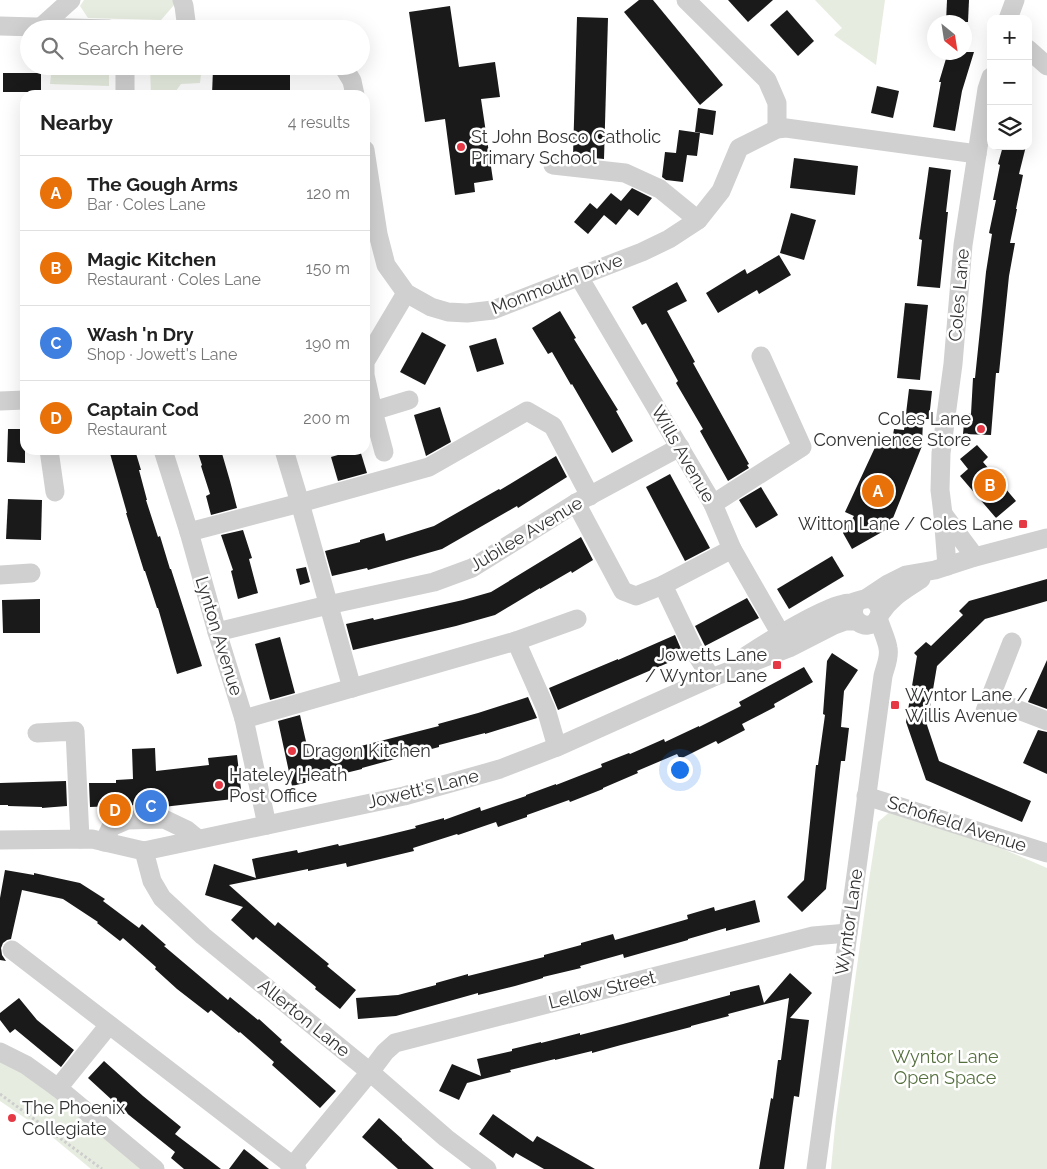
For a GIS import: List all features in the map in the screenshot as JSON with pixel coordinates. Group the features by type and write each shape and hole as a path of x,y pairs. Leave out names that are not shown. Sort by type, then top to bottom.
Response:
{"street":[{"path":"49,20 71,0"},
{"path":"182,0 186,20"},
{"path":"686,0 767,80 777,103 777,129"},
{"path":"1009,15 1015,0"},
{"path":"0,26 20,26"},
{"path":"1032,53 1047,66"},
{"path":"125,75 125,90"},
{"path":"348,75 352,81 354,90"},
{"name":"Coles Lane","path":"941,568 943,514 940,490 941,454 953,364 963,245 987,89"},
{"name":"Monmouth Drive","path":"370,182 378,234 386,265 406,293 431,307 448,312 467,313 493,310 642,252 669,239 698,220 721,191 739,148 777,129 786,128 977,154"},
{"path":"553,165 625,173 660,189 698,220"},
{"name":"Wills Avenue","path":"579,277 713,504 732,550 780,634"},
{"path":"370,354 406,293"},
{"path":"713,504 802,447 761,356"},
{"path":"370,398 384,452"},
{"path":"0,401 20,400"},
{"path":"373,411 409,400"},
{"path":"189,532 429,467 526,411 553,426 623,591 636,596 663,585 732,550"},
{"name":"Jubilee Avenue","path":"217,632 434,582 472,568 583,499 680,447"},
{"path":"50,455 55,492"},
{"name":"Lynton Avenue","path":"165,455 244,719 267,825"},
{"path":"286,455 352,688"},
{"name":"Coles Lane","path":"943,514 975,557"},
{"path":"870,620 888,602 908,587 941,568 1047,538"},
{"name":"Jowett's Lane","path":"711,678 780,634 821,613 840,605 862,600 906,575 941,568"},
{"path":"0,575 31,573"},
{"path":"663,585 695,652 711,678"},
{"path":"862,600 876,602 878,605 870,620"},
{"path":"244,719 516,641 577,619"},
{"name":"Jowett's Lane","path":"0,840 92,840 144,851 404,796 500,768 558,747 711,678 789,648 845,621 870,620"},
{"name":"Wyntor Lane","path":"816,1169 866,796 883,676 888,658 888,648 881,628 870,620"},
{"path":"780,634 783,638 790,638 799,632 814,636"},
{"path":"516,641 546,709 558,747"},
{"path":"1012,642 987,705 1047,721"},
{"path":"37,733 75,731 92,840 127,820 164,819 187,830 198,839"},
{"name":"Schofield Avenue","path":"866,796 1045,848"},
{"name":"Allerton Lane","path":"144,851 152,881 162,898 203,936 370,1072 446,1138 487,1169"},
{"name":"Lellow Street","path":"293,1168 385,1052 396,1043 812,936 848,934"},
{"path":"12,950 293,1168"},
{"path":"58,1088 110,1026"},
{"path":"0,1052 26,1065 58,1088 155,1169"}],"path":[{"path":"0,1094 102,1169"}],"green space":[{"path":"84,0 173,0 174,5 161,20 88,18 80,6"},
{"path":"815,0 885,0 876,65 834,35 842,28"},
{"path":"51,75 109,75 109,86 50,84"},
{"path":"150,75 201,75 200,83 181,84 177,90 151,90"},
{"name":"Wyntor Lane Open Space","path":"892,810 987,842 1047,868 1047,1169 831,1169 836,1117 878,822"},
{"path":"0,1052 155,1169 91,1169 50,1135 0,1101"}],"building":[{"path":"639,0 653,0 723,85 700,105 624,12"},
{"path":"728,0 773,0 748,22"},
{"path":"947,0 969,0 968,15 946,15"},
{"path":"450,6 459,67 495,62 500,97 481,99 493,180 474,183 475,192 455,195 445,119 425,122 409,12"},
{"path":"787,10 814,41 798,56 770,25"},
{"path":"577,17 608,18 604,159 573,156"},
{"path":"946,60 972,60 962,91 955,131 933,127 941,82 939,82"},
{"path":"3,73 41,75 41,90 3,92"},
{"path":"213,75 290,75 290,90 212,90"},
{"path":"877,86 899,91 893,118 871,113"},
{"path":"698,108 716,111 713,135 695,132"},
{"path":"679,130 700,133 697,156 687,155 683,182 666,180 662,177 665,152 676,153"},
{"path":"1002,150 1025,150 1019,174 1023,175 1010,243 1015,243 1009,276 999,373 996,373 991,435 963,434 965,413 971,414 973,378 975,378 986,272 992,234 989,233 996,200 993,200 1000,165 998,164"},
{"path":"794,158 858,166 855,195 790,188"},
{"path":"929,167 951,170 940,288 917,286 922,240 919,239"},
{"path":"632,188 652,198 638,216 629,209 616,225 604,215 588,234 574,222 590,203 597,209 611,193 621,201"},
{"path":"791,213 816,220 804,260 780,253"},
{"path":"779,255 791,275 759,294 757,290 718,313 706,293 745,269 747,274"},
{"path":"677,282 687,301 667,311 695,362 693,363 749,464 747,465 749,468 728,481 700,431 703,429 676,383 678,381 646,323 642,325 632,307"},
{"path":"905,303 928,305 920,380 897,378"},
{"path":"560,311 576,338 574,339 618,410 616,411 633,441 612,453 552,352 548,354 532,328"},
{"path":"422,332 446,345 425,385 400,372"},
{"path":"496,338 504,364 477,372 469,346"},
{"path":"909,389 932,391 929,419 923,419 922,446 889,528 852,549 843,533 854,516 845,512 878,441 891,447 894,429 904,430"},
{"path":"440,407 451,442 426,456 414,415"},
{"path":"8,429 20,429 20,455 25,455 25,463 7,462"},
{"path":"977,445 988,457 983,462 1016,501 996,518 960,476 968,469 960,459"},
{"path":"110,455 136,455 146,500 158,537 160,536 202,666 177,674"},
{"path":"199,455 222,455 237,508 211,515 206,496 210,494"},
{"path":"338,455 362,455 367,473 338,481 331,457"},
{"path":"556,456 567,477 518,508 517,506 442,549 368,570 367,568 332,576 325,551 360,542 360,540 384,533 386,541 434,526 500,490"},
{"path":"670,474 710,548 685,561 646,487"},
{"path":"761,487 778,515 756,528 739,500"},
{"path":"8,499 42,500 41,540 6,539"},
{"path":"243,530 252,558 249,559 258,593 238,599 231,571 233,570 221,535"},
{"path":"581,537 593,560 572,573 571,571 540,588 495,615 353,650 346,624 373,618 374,620 491,592"},
{"path":"832,556 844,576 789,609 777,589"},
{"path":"306,567 310,582 300,585 296,569"},
{"path":"1047,579 1047,601 985,619 937,666 927,725 939,761 1031,801 1022,822 926,780 906,722 917,656 914,653 926,642 931,646 963,615 959,611 969,601"},
{"path":"747,598 759,618 705,646 695,626"},
{"path":"40,599 40,633 3,633 2,600"},
{"path":"675,635 684,656 558,710 549,688"},
{"path":"280,637 295,693 270,700 255,644"},
{"path":"832,653 858,670 844,691 841,727 849,728 845,761 841,761 826,889 802,912 787,897 804,880 816,765 818,765 825,715 823,714 827,661"},
{"path":"1047,660 1047,709 1028,702"},
{"path":"804,667 813,682 774,704 775,707 742,724 745,730 718,744 716,741 680,759 677,754 637,771 638,773 603,789 570,802 569,800 498,827 496,822 457,834 413,848 414,851 347,867 346,863 229,885 275,926 278,922 329,964 327,966 356,990 340,1009 256,937 253,940 231,920 243,907 205,895 214,864 256,878 252,859 297,850 298,853 338,844 339,846 375,838 416,828 415,826 444,818 444,820 480,807 481,811 526,796 602,767 601,764 664,739 665,742 699,727 741,706 739,702"},
{"path":"528,697 537,718 362,769 292,786 278,721 300,715 310,759 439,726 438,724"},
{"path":"1038,730 1047,732 1047,774 1023,763"},
{"path":"155,748 156,771 209,765 208,758 237,755 242,798 163,807 163,804 90,807 89,783 116,783 116,780 133,779 132,749"},
{"path":"66,781 67,806 42,808 0,805 0,783"},
{"path":"5,870 34,875 34,873 80,883 105,899 103,901 139,928 142,924 166,945 164,946 228,1000 230,997 259,1019 282,1040 280,1042 336,1091 320,1108 272,1065 274,1062 240,1032 211,1010 208,1013 177,989 155,969 156,967 123,938 120,941 98,922 63,899 22,890 11,939 3,943 1,948 2,955 6,961 0,960 0,898"},
{"path":"755,900 760,922 726,931 726,928 624,958 623,954 580,966 581,968 478,995 478,993 396,1016 358,1019 356,998 398,995 468,974 468,976 544,957 544,955 613,934 615,940 688,919 687,915 714,907 715,911"},
{"path":"790,973 812,993 790,1018 809,1020 799,1097 794,1096 784,1169 759,1169 771,1098 773,1099 778,1060 781,1060 789,998 728,1014 729,1016 691,1027 592,1053 592,1051 510,1070 511,1072 467,1083 459,1100 439,1091 452,1064 481,1076 477,1059 541,1042 580,1033 580,1035 623,1024 730,995 730,992 759,985 764,1003"},
{"path":"19,998 37,1020 74,1050 61,1067 15,1029 10,1033 0,1020 0,1013"},
{"path":"104,1061 181,1127 175,1134 221,1169 184,1169 171,1158 175,1152 124,1111 88,1078"},
{"path":"493,1114 533,1142 537,1136 595,1169 544,1169 516,1153 513,1158 479,1134"},
{"path":"379,1118 434,1169 398,1169 362,1137"},
{"path":"244,1149 269,1169 229,1169"}],"place":[{"name":"St John Bosco Catholic Primary School","path":"461,147"},
{"name":"Coles Lane Convenience Store","path":"981,429"},
{"name":"Magic Kitchen","path":"990,485"},
{"name":"The Gough Arms","path":"878,491"},
{"name":"Witton Lane / Coles Lane","path":"1023,524"},
{"name":"Jowetts Lane / Wyntor Lane","path":"777,665"},
{"name":"Wyntor Lane / Willis Avenue","path":"895,705"},
{"name":"Dragon Kitchen","path":"292,751"},
{"name":"Hateley Heath Post Office","path":"219,785"},
{"name":"Wash 'n Dry","path":"151,806"},
{"name":"Captain Cod","path":"115,810"},
{"name":"The Phoenix Collegiate","path":"12,1118"}]}
